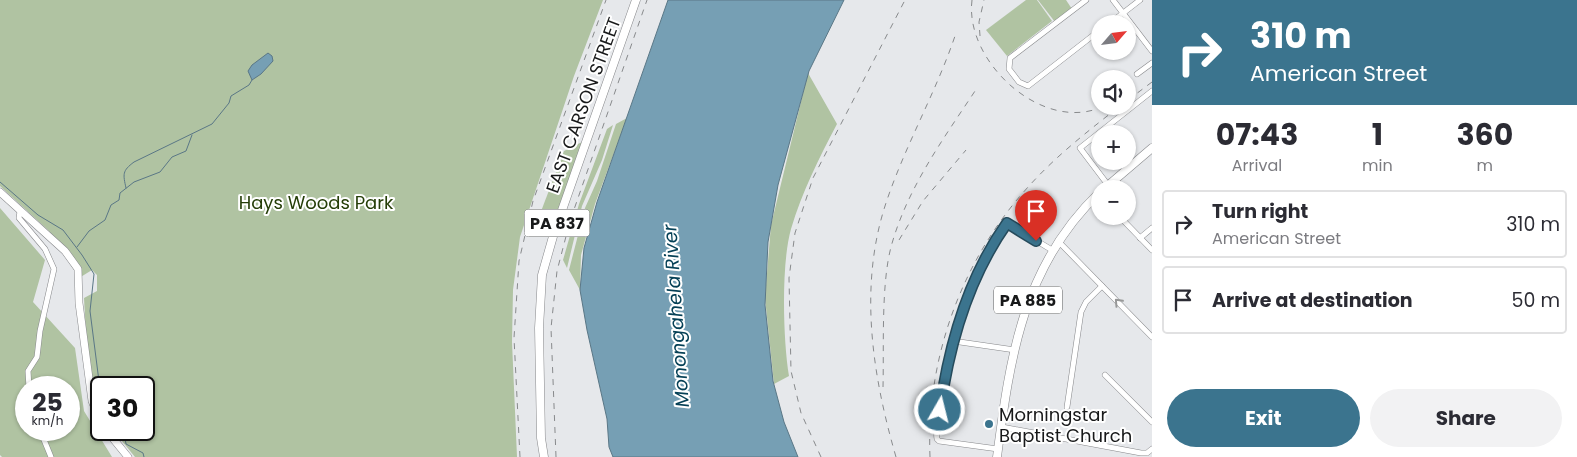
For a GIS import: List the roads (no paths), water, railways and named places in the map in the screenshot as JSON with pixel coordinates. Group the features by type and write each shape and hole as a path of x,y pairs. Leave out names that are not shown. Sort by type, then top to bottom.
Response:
{"main road":[{"name":"EAST CARSON STREET","path":"544,457 541,438 539,328 540,290 544,268 554,233 636,0"},
{"name":"PA 885","path":"1115,180 1151,151"},
{"path":"0,192 66,251 78,269 79,303 90,386"},
{"name":"PA 885","path":"997,453 1019,327 1029,297 1052,250 1091,204"},
{"path":"115,441 128,457"}],"street":[{"path":"1086,0 1010,58 1008,65 1012,74 1022,84 1028,86 1091,37"},
{"path":"1113,0 1152,51"},
{"path":"1120,15 1140,0"},
{"path":"1138,74 1152,63"},
{"path":"1096,180 1080,148 1152,91"},
{"path":"20,211 20,218 45,249 54,269 40,331 37,356 28,372 28,376"},
{"path":"997,453 939,441 936,434 953,341 978,270 1007,223 1052,250"},
{"path":"1128,225 1152,250"},
{"path":"1140,238 1152,228"},
{"path":"1058,241 1152,337"},
{"path":"1068,407 1081,312 1086,302 1102,286"},
{"path":"953,341 1015,350"},
{"path":"1105,375 1152,422"},
{"path":"1002,427 1144,454 1152,449"},
{"path":"44,441 51,457"}],"water":[{"name":"Monongahela River","path":"668,0 844,0 809,71 778,185 768,242 765,305 773,381 784,422 798,457 613,457 609,447 607,419 580,290 584,248 597,202"},
{"path":"268,53 272,56 273,61 261,74 252,80 248,71 252,65"}],"waterway":[{"path":"126,188 124,173 130,165 212,124 229,103 231,96 249,85 252,80"},
{"path":"77,247 89,231 105,220 111,205 119,200 120,193 134,182 160,172 172,157 186,151 192,135"},
{"path":"0,182 38,215 63,230 94,274 90,311 98,376"},
{"path":"126,441 126,444 143,453 144,457"}],"railway":[{"path":"520,457 514,338 519,261 533,201 606,0"},
{"path":"556,457 551,328 557,271 570,221 647,0"},
{"path":"821,457 801,413 791,371 789,278 795,233 813,178 905,0"},
{"path":"972,0 973,24 981,47 994,68 1013,87 1034,102 1057,110 1081,112 1091,109"},
{"path":"980,36 979,22 984,0"},
{"path":"896,457 880,394 875,361 871,296 873,264 878,232 887,200 955,36"},
{"path":"1136,94 1152,82"},
{"path":"883,387 884,297 891,247 898,225 917,184 977,88"},
{"path":"930,457 930,420 934,383 942,347 953,312 967,278 985,245 1005,215 1029,186 1050,164 1109,115"},
{"path":"899,240 923,201 966,150"}],"place":[{"name":"Morningstar Baptist Church","path":"989,424"}],"park label":[{"name":"Hays Woods Park","path":"316,202"}]}
